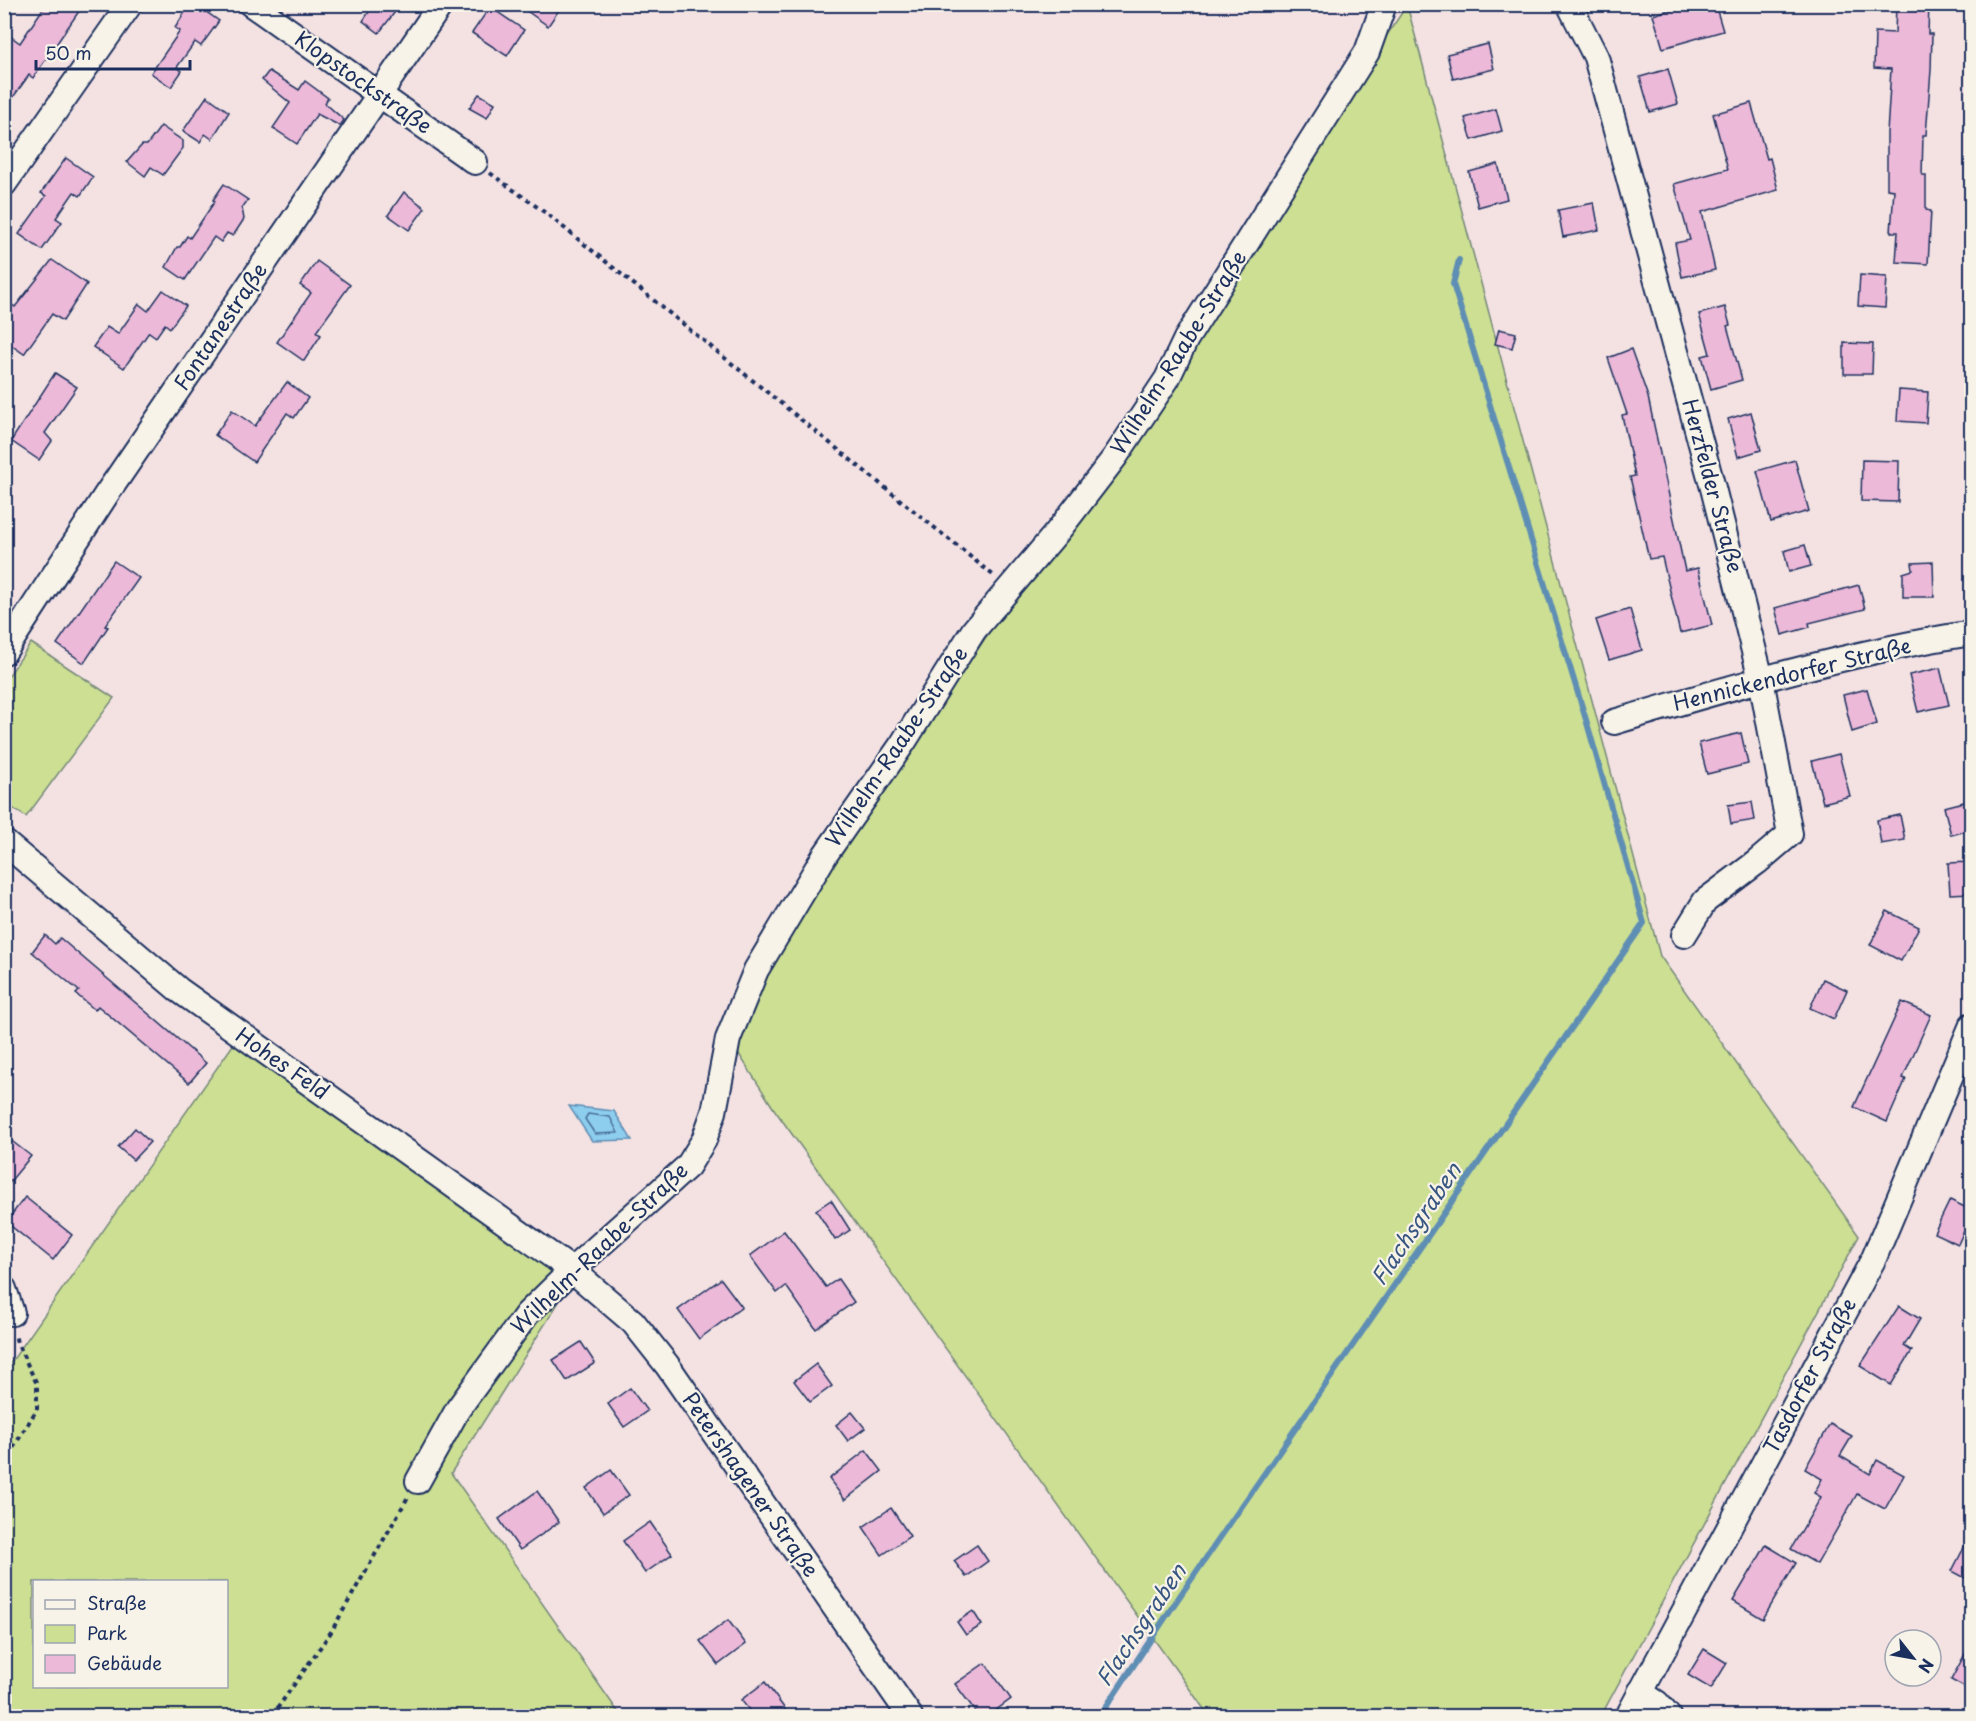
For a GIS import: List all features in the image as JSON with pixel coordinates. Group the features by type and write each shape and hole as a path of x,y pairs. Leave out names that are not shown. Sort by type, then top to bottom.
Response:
{"street":[{"path":"4,184 130,4"},
{"name":"Klopstockstraße","path":"250,4 475,162"},
{"name":"Fontanestraße","path":"4,652 106,495 441,4"},
{"name":"Wilhelm-Raabe-Straße","path":"418,1481 458,1410 526,1314 688,1166 704,1140 714,1112 729,1039 756,970 825,855 903,743 974,630 1058,531 1115,457 1167,380 1186,339 1367,52 1384,4"},
{"name":"Herzfelder Straße","path":"1569,4 1596,57 1713,488 1761,679 1790,834 1705,901 1684,935"},
{"name":"Hennickendorfer Straße","path":"1614,722 1761,679 1872,651 1971,633"},
{"name":"Hohes Feld","path":"4,842 179,990 572,1270"},
{"name":"Tasdorfer Straße","path":"1628,1716 1874,1258 1971,1025"},
{"name":"Petershagener Straße","path":"572,1270 633,1322 667,1365 910,1716"},
{"path":"4,1289 12,1313"},
{"path":"1640,1692 1657,1702 1668,1716"}],"path":[{"path":"475,162 547,214 1010,589"},
{"path":"4,1462 37,1409 37,1384 16,1343 12,1313"},
{"path":"272,1716 332,1632 418,1481"}],"green space":[{"path":"1407,5 1660,956 1859,1236 1601,1716 1209,1716 774,1109 735,1048 762,973"},
{"path":"31,643 114,698 26,817 5,803 5,681"},
{"path":"235,1042 571,1283 451,1473 621,1716 5,1716 5,1371"}],"water":[{"path":"569,1106 614,1111 632,1140 592,1141"}],"building":[{"path":"46,4 84,4 33,78 29,75 4,110 4,32 20,43"},
{"path":"190,4 195,4 219,21 201,46 195,42 177,67 182,71 171,87 151,73 180,31 175,28"},
{"path":"374,4 401,4 379,33 363,21"},
{"path":"517,4 563,4 548,26"},
{"path":"1688,4 1715,4 1723,31 1663,48 1653,15"},
{"path":"1896,4 1929,4 1928,34 1932,34 1931,70 1926,135 1923,135 1922,175 1926,175 1926,210 1931,211 1928,264 1896,262 1898,232 1891,232 1894,190 1887,189 1887,133 1891,69 1874,68 1875,32 1895,33"},
{"path":"490,7 524,30 507,56 472,33"},
{"path":"1488,44 1494,69 1453,79 1447,54"},
{"path":"1668,69 1678,104 1650,112 1640,77"},
{"path":"269,71 299,90 305,81 328,98 325,103 344,120 340,126 317,114 297,144 273,128 290,103 262,80"},
{"path":"479,94 495,103 487,118 469,108"},
{"path":"207,96 229,112 212,139 205,134 200,142 183,131"},
{"path":"1751,103 1767,159 1770,158 1778,190 1702,212 1715,270 1682,277 1675,243 1690,240 1674,184 1728,169 1713,114"},
{"path":"1496,109 1502,131 1472,140 1465,118"},
{"path":"161,126 183,141 183,148 163,175 151,167 145,176 127,162 142,145 147,145"},
{"path":"66,158 93,177 80,196 74,192 56,218 62,222 42,250 19,234 46,196 41,193"},
{"path":"1498,164 1507,199 1478,207 1469,172"},
{"path":"224,184 248,200 242,208 244,219 233,236 227,233 221,242 214,237 185,280 166,267 177,247 180,247 187,236 190,238"},
{"path":"404,192 425,208 409,230 388,215"},
{"path":"1594,203 1599,230 1563,237 1558,210"},
{"path":"52,260 87,284 63,321 52,314 24,354 4,340 4,299 15,307"},
{"path":"317,261 350,285 316,332 321,335 304,361 277,342 311,293 300,285"},
{"path":"1860,275 1887,277 1885,308 1858,306"},
{"path":"163,290 186,306 170,328 165,324 156,337 149,332 124,368 93,347 107,327 118,334 139,304 148,311"},
{"path":"1725,307 1730,325 1727,326 1742,380 1711,389 1702,356 1710,354 1699,314"},
{"path":"1499,329 1516,333 1512,348 1495,344"},
{"path":"1844,343 1873,344 1872,374 1844,374"},
{"path":"1631,349 1648,397 1685,571 1698,568 1712,625 1680,633 1662,557 1649,559 1630,477 1635,476 1622,415 1627,414 1608,358"},
{"path":"55,373 77,387 45,433 52,441 39,460 11,441"},
{"path":"287,382 308,398 294,418 287,413 254,462 215,435 232,410 255,426"},
{"path":"1899,390 1928,392 1926,423 1897,421"},
{"path":"1751,412 1761,450 1738,457 1728,419"},
{"path":"1795,460 1809,511 1771,522 1757,471"},
{"path":"1862,460 1899,461 1898,502 1861,501"},
{"path":"1805,545 1811,566 1789,572 1784,551"},
{"path":"114,561 139,578 105,626 108,627 84,663 57,644"},
{"path":"1933,562 1934,597 1903,597 1903,573 1913,570 1912,563"},
{"path":"1859,585 1865,609 1809,623 1810,627 1782,635 1775,608"},
{"path":"1630,609 1642,650 1609,660 1596,620"},
{"path":"1940,668 1949,705 1918,712 1909,675"},
{"path":"1867,689 1877,724 1852,732 1843,695"},
{"path":"1741,733 1748,764 1707,774 1699,743"},
{"path":"1839,754 1850,796 1823,803 1812,761"},
{"path":"1968,801 1971,830 1951,835 1944,807"},
{"path":"1752,802 1755,820 1731,824 1728,805"},
{"path":"1900,815 1905,840 1881,844 1877,820"},
{"path":"1971,862 1971,893 1950,894 1948,863"},
{"path":"1887,911 1919,927 1901,961 1870,945"},
{"path":"45,935 55,944 60,938 206,1063 189,1083 98,1006 95,1010 76,994 79,991 32,952"},
{"path":"1823,979 1847,990 1834,1019 1810,1008"},
{"path":"1902,1002 1931,1015 1903,1078 1906,1079 1887,1122 1854,1107"},
{"path":"135,1128 150,1142 133,1160 118,1147"},
{"path":"4,1135 31,1156 4,1189"},
{"path":"25,1197 72,1235 53,1260 6,1222"},
{"path":"831,1200 850,1230 835,1240 816,1210"},
{"path":"1950,1200 1971,1210 1971,1216 1958,1244 1934,1233"},
{"path":"784,1231 826,1287 838,1279 854,1302 816,1329 786,1286 777,1293 750,1256"},
{"path":"721,1279 742,1307 699,1339 678,1310"},
{"path":"1899,1306 1920,1319 1904,1346 1912,1351 1891,1385 1860,1366"},
{"path":"581,1342 595,1363 567,1381 553,1360"},
{"path":"816,1364 832,1386 810,1402 794,1381"},
{"path":"630,1388 647,1411 624,1427 608,1404"},
{"path":"852,1412 865,1428 848,1441 836,1425"},
{"path":"1830,1424 1852,1436 1840,1456 1870,1474 1877,1460 1904,1475 1885,1509 1857,1494 1817,1564 1791,1549 1821,1497 1814,1493 1822,1479 1805,1469"},
{"path":"866,1450 882,1471 845,1500 829,1479"},
{"path":"611,1470 629,1495 603,1513 586,1488"},
{"path":"537,1491 559,1522 520,1550 499,1519"},
{"path":"891,1508 910,1536 882,1555 863,1527"},
{"path":"650,1522 672,1554 645,1573 623,1541"},
{"path":"1971,1534 1971,1581 1952,1571"},
{"path":"977,1545 988,1561 966,1577 954,1561"},
{"path":"1766,1545 1796,1563 1763,1619 1733,1601"},
{"path":"973,1611 982,1625 966,1635 957,1622"},
{"path":"728,1620 746,1644 718,1665 700,1641"},
{"path":"1971,1643 1971,1691 1951,1680"},
{"path":"1704,1649 1727,1663 1711,1689 1688,1675"},
{"path":"985,1663 1011,1699 988,1716 979,1716 955,1684"},
{"path":"765,1682 790,1716 754,1716 741,1700"}],"waterway":[{"name":"Flachsgraben","path":"1100,1716 1175,1603 1644,923 1587,723 1453,284 1459,260"}]}
